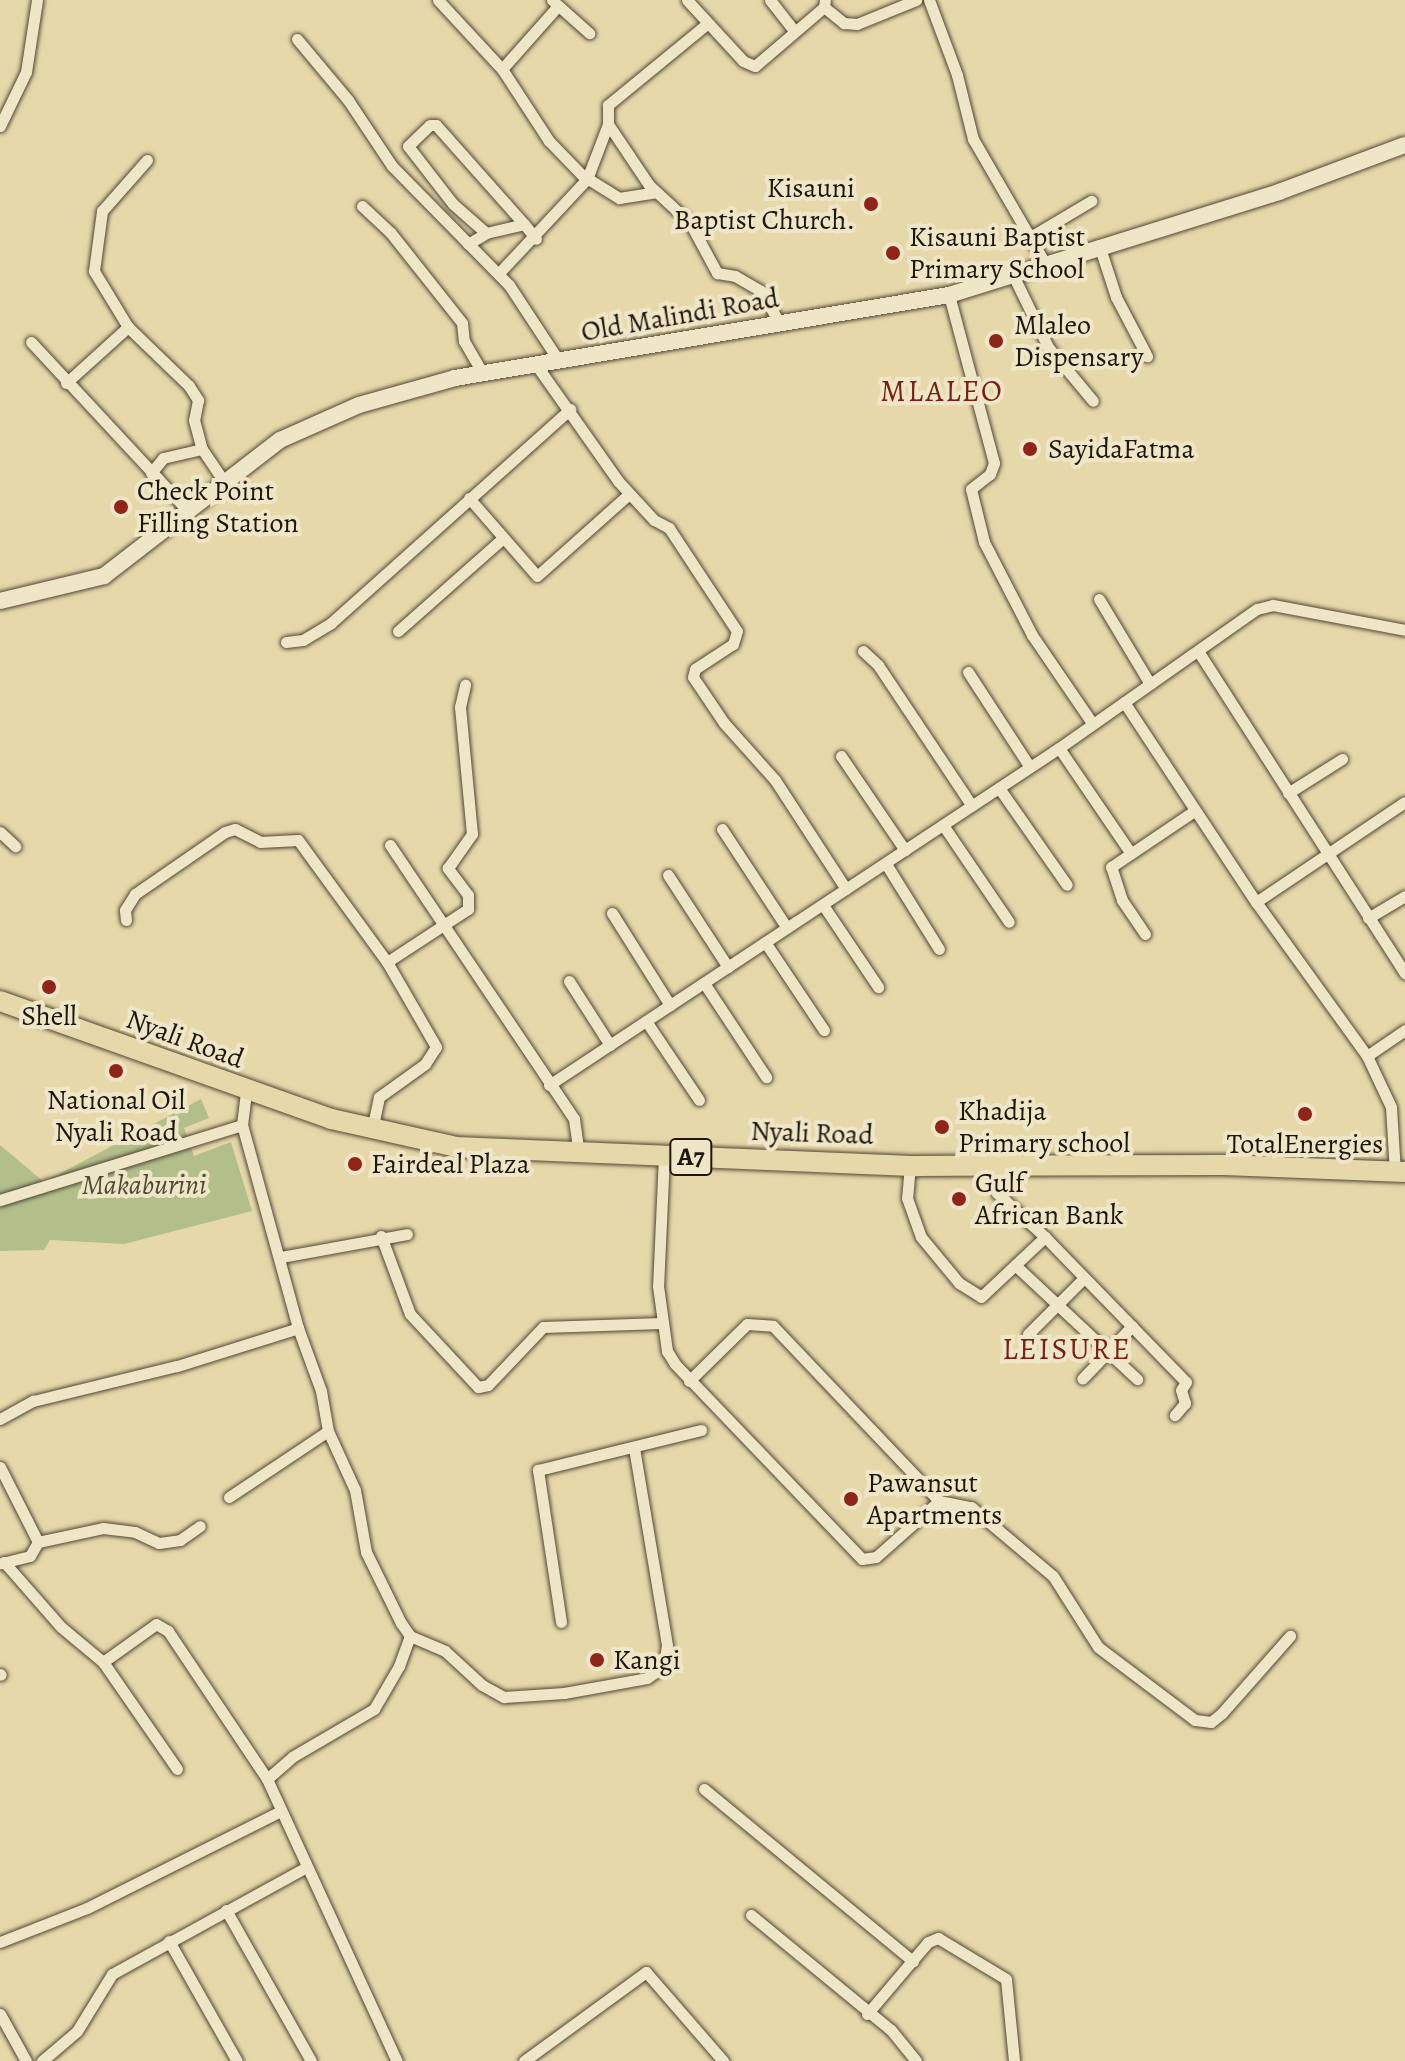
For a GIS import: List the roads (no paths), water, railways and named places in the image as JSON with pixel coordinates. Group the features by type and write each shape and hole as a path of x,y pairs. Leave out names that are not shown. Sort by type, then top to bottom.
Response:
{"highway":[{"name":"Nyali Road","path":"0,1001 246,1091 372,1130 456,1147 910,1165 1209,1165 1400,1172"}],"main road":[{"name":"Old Malindi Road","path":"0,601 104,576 223,480 280,440 336,414 434,383 949,295 1099,245 1279,192 1405,145"}],"street":[{"path":"0,126 26,72 37,0"},
{"path":"439,0 502,69 549,141 587,179 619,198 656,192"},
{"path":"687,0 743,61 755,66 825,4 844,23 857,24 916,0"},
{"path":"770,0 794,31"},
{"path":"929,0 957,75 973,139 998,189 1032,236 1045,263"},
{"path":"502,69 555,3 589,33"},
{"path":"499,273 536,239 587,179 608,124 608,105 708,23"},
{"path":"297,39 348,100 392,166 499,273 537,321 559,361"},
{"path":"608,124 656,192 690,223 717,273 735,276 761,291 780,324"},
{"path":"486,233 453,204 408,146 430,125 436,125 536,239"},
{"path":"147,160 102,211 94,271 128,327 193,393 202,449 223,480"},
{"path":"1032,236 1091,201"},
{"path":"362,206 390,232 462,323 464,341 484,375"},
{"path":"468,244 486,233 524,224"},
{"path":"1099,245 1116,297 1147,356"},
{"path":"1013,275 1048,347 1093,401"},
{"path":"949,295 994,463 990,474 971,489 984,542 1032,635 1092,723"},
{"path":"66,383 128,327"},
{"path":"31,342 188,511"},
{"path":"537,366 629,494 654,520 669,528 737,631 733,644 695,669 693,677 724,723 775,780 846,889"},
{"path":"286,642 303,640 331,623 570,409"},
{"path":"151,473 163,458 202,449"},
{"path":"469,498 537,576 629,494"},
{"path":"398,631 502,539"},
{"path":"1099,599 1150,684"},
{"path":"549,1085 1059,748 1257,609 1273,605 1405,630"},
{"path":"863,651 878,665 972,806"},
{"path":"1198,651 1405,973"},
{"path":"968,672 1030,767"},
{"path":"387,962 468,909 468,895 448,868 472,834 460,707 465,685"},
{"path":"1124,702 1256,902 1367,1056 1391,1107 1400,1172"},
{"path":"1059,748 1130,852"},
{"path":"841,756 905,850"},
{"path":"1288,793 1342,759"},
{"path":"999,788 1067,885"},
{"path":"1256,902 1405,802"},
{"path":"1145,934 1122,900 1111,867 1194,811"},
{"path":"943,825 1009,922"},
{"path":"126,920 125,910 135,894 225,832 235,829 260,842 290,837 306,850 387,962 436,1047 425,1064 379,1097 372,1130"},
{"path":"722,829 787,928"},
{"path":"0,832 15,846"},
{"path":"390,845 574,1119 579,1154"},
{"path":"886,864 939,949"},
{"path":"668,875 728,967"},
{"path":"1368,918 1405,896"},
{"path":"823,905 878,987"},
{"path":"612,913 670,1005"},
{"path":"765,942 824,1030"},
{"path":"569,981 610,1045"},
{"path":"704,983 766,1077"},
{"path":"646,1021 699,1100"},
{"path":"1367,1056 1405,1030"},
{"path":"246,1091 242,1125 281,1257 298,1328 321,1391 328,1431 355,1490 366,1552 410,1636 445,1651 482,1685 504,1697 564,1693 657,1672 667,1659 667,1645 634,1447"},
{"path":"0,1200 242,1125"},
{"path":"664,1156 658,1286 662,1323 667,1351 689,1381 862,1559 876,1557 939,1501"},
{"path":"910,1165 907,1198 921,1237 959,1283 981,1297 1045,1237"},
{"path":"996,1167 997,1193 1045,1237 1186,1382 1180,1396 1185,1403 1175,1415"},
{"path":"281,1257 381,1236 407,1234"},
{"path":"381,1236 410,1314 478,1387 488,1385 543,1327 662,1323"},
{"path":"1015,1265 1137,1379"},
{"path":"1028,1334 1084,1278"},
{"path":"689,1381 747,1324 773,1326 939,1501 971,1507 1053,1576 1098,1647 1195,1720 1211,1722 1222,1713 1290,1636"},
{"path":"1082,1379 1132,1326"},
{"path":"0,1419 33,1401 177,1366 298,1328"},
{"path":"561,1622 538,1470 701,1430"},
{"path":"229,1497 328,1431"},
{"path":"0,1467 38,1542"},
{"path":"2,1562 30,1556 38,1542 103,1528 135,1532 159,1543 180,1540 200,1526"},
{"path":"2,1562 61,1627 103,1662 177,1769"},
{"path":"103,1662 161,1624 267,1779 397,2061"},
{"path":"267,1779 292,1757 374,1709 410,1636"},
{"path":"704,1789 913,1961"},
{"path":"0,1942 87,1908 281,1811"},
{"path":"42,2061 77,2031 112,1974 307,1867"},
{"path":"226,1910 311,2061"},
{"path":"751,1915 867,2014 891,2030 916,2061"},
{"path":"867,2014 928,1942 938,1938 1006,1979 1014,2061"},
{"path":"169,1941 237,2061"},
{"path":"524,2061 646,1972 723,2061"},
{"path":"0,2014 26,2061"}],"place":[{"name":"Kisauni Baptist Church.","path":"871,204"},
{"name":"Kisauni Baptist Primary School","path":"893,253"},
{"name":"Mlaleo Dispensary","path":"996,341"},
{"name":"SayidaFatma","path":"1030,449"},
{"name":"Check Point Filling Station","path":"121,507"},
{"name":"Shell","path":"49,987"},
{"name":"National Oil Nyali Road","path":"116,1071"},
{"name":"TotalEnergies","path":"1305,1114"},
{"name":"Khadija Primary school","path":"942,1127"},
{"name":"Fairdeal Plaza","path":"355,1164"},
{"name":"Gulf African Bank","path":"959,1199"},
{"name":"Pawansut Apartments","path":"851,1499"},
{"name":"Kangi","path":"597,1660"}],"district":[{"name":"MLALEO","path":"942,391"},
{"name":"LEISURE","path":"1067,1349"}],"park label":[{"name":"Makaburini","path":"144,1185"}]}
